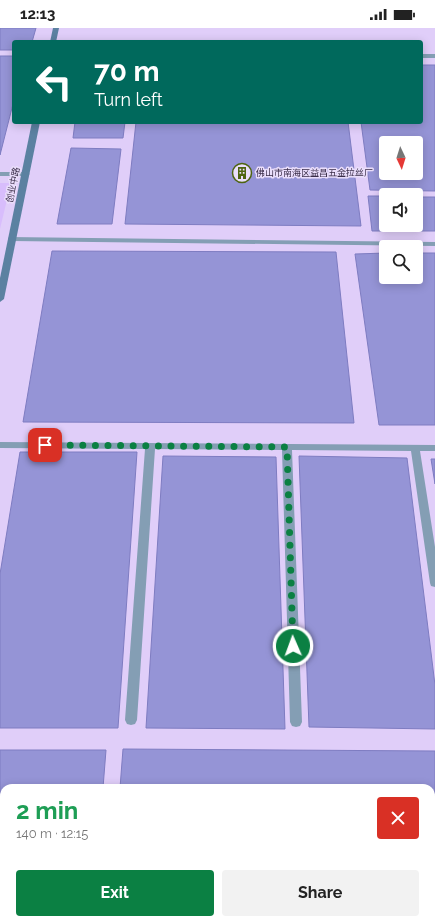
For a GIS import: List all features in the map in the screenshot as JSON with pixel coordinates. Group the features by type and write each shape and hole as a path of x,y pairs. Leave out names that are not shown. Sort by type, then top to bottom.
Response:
{"street":[{"path":"53,40 56,28"},
{"path":"423,56 435,56"},
{"name":"创业中路","path":"0,299 36,124"},
{"path":"0,174 26,174"},
{"path":"12,239 435,244"},
{"path":"0,445 435,448"},
{"path":"131,720 150,446"},
{"path":"287,447 296,722"},
{"path":"415,448 435,583"}],"shaded area":[{"path":"0,183 11,183 0,229"}],"building":[{"path":"0,28 36,28 33,40 12,40 12,50 0,50"},
{"path":"0,56 12,56 12,108 0,155"},
{"path":"423,65 435,65 435,191 423,191 423,188 379,188 379,190 370,190 361,124 423,124"},
{"path":"75,124 125,124 123,138 73,138"},
{"name":"佛山市南海区益昌五金拉丝厂","path":"136,124 348,124 361,226 125,224"},
{"path":"71,148 121,149 112,224 57,224"},
{"path":"368,196 379,196 379,231 372,231"},
{"path":"423,197 435,197 435,231 423,231"},
{"path":"52,251 336,252 354,423 23,422"},
{"path":"379,253 379,284 423,284 423,253 435,253 435,425 379,425 355,254"},
{"path":"20,452 137,452 118,728 0,728 0,574"},
{"path":"163,456 276,457 285,729 146,728"},
{"path":"299,456 407,458 435,685 435,729 309,727"},
{"path":"431,459 435,459 435,484"},
{"path":"123,749 435,751 435,784 120,784"},
{"path":"0,750 106,750 103,784 0,784"}],"place":[{"name":"佛山市南海区益昌五金拉丝厂","path":"242,173"}],"route":[{"path":"45,445 287,447 293,646"}]}
